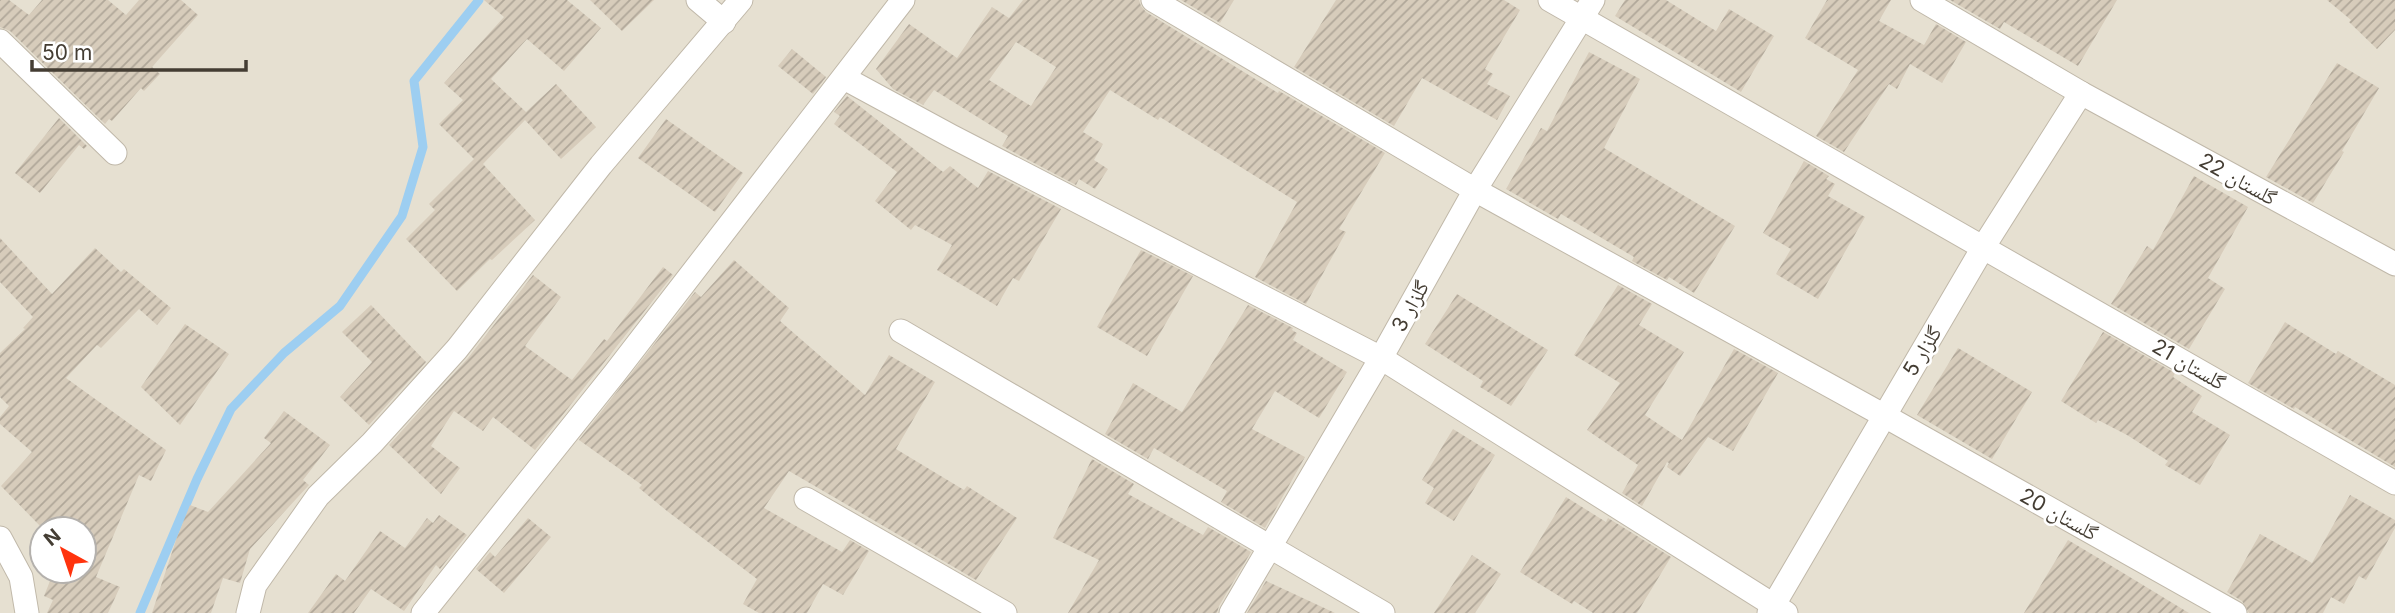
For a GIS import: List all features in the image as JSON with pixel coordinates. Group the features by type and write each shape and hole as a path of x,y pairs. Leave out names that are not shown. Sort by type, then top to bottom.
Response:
{"street":[{"path":"698,0 724,22"},
{"path":"248,613 255,584 318,496 372,443 457,349 601,165 741,0"},
{"path":"423,613 615,373 903,0"},
{"name":"گلستان 20","path":"1153,0 1475,190 2235,613"},
{"name":"گلستان 21","path":"1550,0 1587,9 1984,246 2395,483"},
{"name":"گلستان 22","path":"1922,0 2081,93 2395,264"},
{"name":"گلزار 3","path":"1231,613 1381,358 1475,190 1587,9"},
{"path":"0,41 115,153"},
{"path":"844,78 964,143 1381,358 1776,611"},
{"name":"گلزار 5","path":"1776,611 1883,415 1984,246 2081,93"},
{"path":"901,331 1383,613"},
{"path":"806,499 1004,613"},
{"path":"0,538 21,577 27,613"}],"shaded area":[{"path":"0,0 2395,0 2395,613 0,613"}],"building":[{"path":"0,0 9,0 29,15 42,0 108,0 126,15 139,0 181,0 198,15 152,67 160,74 144,91 141,88 112,121 109,119 105,124 10,31 0,27"},
{"path":"484,0 567,0 601,28 564,71 527,39 491,79 526,112 556,84 596,127 561,159 525,120 483,164 535,220 457,291 406,239 435,210 429,204 474,159 439,124 463,100 444,83 504,17"},
{"path":"590,0 654,0 622,31"},
{"path":"1023,0 1139,0 1146,12 1278,93 1279,91 1385,153 1339,229 1346,232 1306,304 1255,277 1297,202 1160,117 1158,120 1110,90 1083,132 1103,144 1094,160 1108,169 1095,189 1079,179 1076,185 1002,146 1008,136 934,90 923,105 893,89 876,69 909,24 957,58 992,7 1009,18","holes":["1016,42 1056,67 1031,106 989,80"]},
{"path":"1181,0 1234,0 1220,23"},
{"path":"1336,0 1504,0 1520,10 1485,69 1493,74 1487,84 1510,96 1497,120 1422,78 1394,126 1294,67"},
{"path":"1625,0 1666,0 1716,31 1729,9 1774,36 1741,92 1615,16"},
{"path":"1827,0 1891,0 1879,21 1924,45 1936,24 1966,42 1942,83 1910,64 1897,89 1889,84 1844,152 1816,136 1858,70 1805,38"},
{"path":"1950,0 2117,0 2078,66 2004,22 2000,29"},
{"path":"2327,0 2395,0 2395,30 2377,49 2349,22 2351,20"},
{"path":"792,49 826,77 813,94 778,66"},
{"path":"1589,52 1640,79 1604,148 1735,226 1694,293 1669,277 1667,280 1632,261 1634,257 1561,214 1558,219 1506,189 1541,128 1547,131"},
{"path":"2337,63 2379,88 2313,203 2266,177"},
{"path":"847,96 943,172 950,166 978,188 988,171 1061,209 1019,281 1013,278 997,306 937,270 952,245 915,225 911,230 875,201 897,172 834,124 840,116 834,112"},
{"path":"59,118 87,146 84,149 79,145 40,193 15,173"},
{"path":"666,119 743,173 715,212 638,158"},
{"path":"1804,161 1829,176 1826,179 1835,184 1828,196 1865,217 1818,299 1776,274 1791,249 1763,233"},
{"path":"2194,176 2248,207 2208,278 2225,289 2189,349 2111,304 2147,246 2153,250"},
{"path":"0,238 52,294 95,248 121,272 124,269 171,308 157,325 139,309 101,348 97,345 66,378 166,450 151,481 139,475 98,572 98,515 29,515 1,486 32,452 0,424 0,417 9,406 0,397 0,353 25,329 23,328 33,317 0,282"},
{"path":"1141,250 1193,276 1147,356 1097,327"},
{"path":"734,260 789,308 780,321 865,395 889,355 935,382 896,449 964,490 967,486 1017,518 976,580 789,471 764,508 842,552 850,540 869,551 843,595 823,584 807,613 759,613 743,604 757,579 667,511 639,488 642,485 579,440 695,292 701,297"},
{"path":"663,267 673,275 535,450 493,417 483,431 454,411 431,446 460,468 441,494 389,445 468,358 533,275 561,297 525,346 572,380 604,339 607,341"},
{"path":"1618,285 1652,304 1639,325 1684,352 1645,415 1682,440 1734,349 1778,373 1733,451 1708,437 1680,476 1667,467 1667,462 1642,506 1622,493 1638,465 1587,430 1620,383 1574,355"},
{"path":"1457,294 1548,350 1511,406 1480,387 1483,381 1425,344"},
{"path":"371,305 426,362 369,425 340,397 372,362 342,332"},
{"path":"1248,305 1293,328 1297,333 1293,340 1347,372 1319,418 1275,391 1252,429 1305,457 1265,528 1221,502 1227,491 1154,448 1148,459 1105,434 1133,383 1182,412"},
{"path":"2285,322 2336,354 2338,351 2395,385 2395,467 2295,407 2294,409 2248,383"},
{"path":"185,324 229,354 180,425 141,387"},
{"path":"2103,332 2175,373 2173,377 2202,396 2192,412 2230,435 2200,485 2165,465 2168,461 2127,435 2098,420 2096,423 2061,401"},
{"path":"1958,348 2032,392 1992,459 1917,415"},
{"path":"284,411 330,445 303,480 309,485 250,549 240,583 223,578 211,613 152,613 190,505 208,512 271,443 264,438"},
{"path":"1453,429 1495,455 1454,521 1425,503 1434,488 1422,480"},
{"path":"1092,459 1134,484 1128,494 1203,535 1208,527 1251,552 1217,613 1068,613 1099,560 1053,538"},
{"path":"2350,495 2395,520 2395,528 2366,580 2359,576 2344,604 2331,597 2323,613 2249,613 2242,601 2227,592 2260,534 2312,563"},
{"path":"1566,497 1606,522 1608,518 1671,557 1637,613 1593,613 1574,601 1572,604 1520,572"},
{"path":"439,515 467,535 440,569 436,565 404,611 371,589 354,613 308,613 336,574 345,581 380,531 405,548 427,518 433,523"},
{"path":"528,518 551,537 504,593 476,569 490,552 495,557"},
{"path":"2068,540 2110,565 2189,613 2024,613"},
{"path":"1472,555 1501,574 1475,613 1434,613"},
{"path":"98,578 120,587 108,613 47,613 53,600 44,596 48,585 98,585"},
{"path":"1266,581 1335,613 1247,613"}],"waterway":[{"path":"140,613 197,479 231,409 284,353 340,306 402,216 423,147 414,81 479,0"}]}
